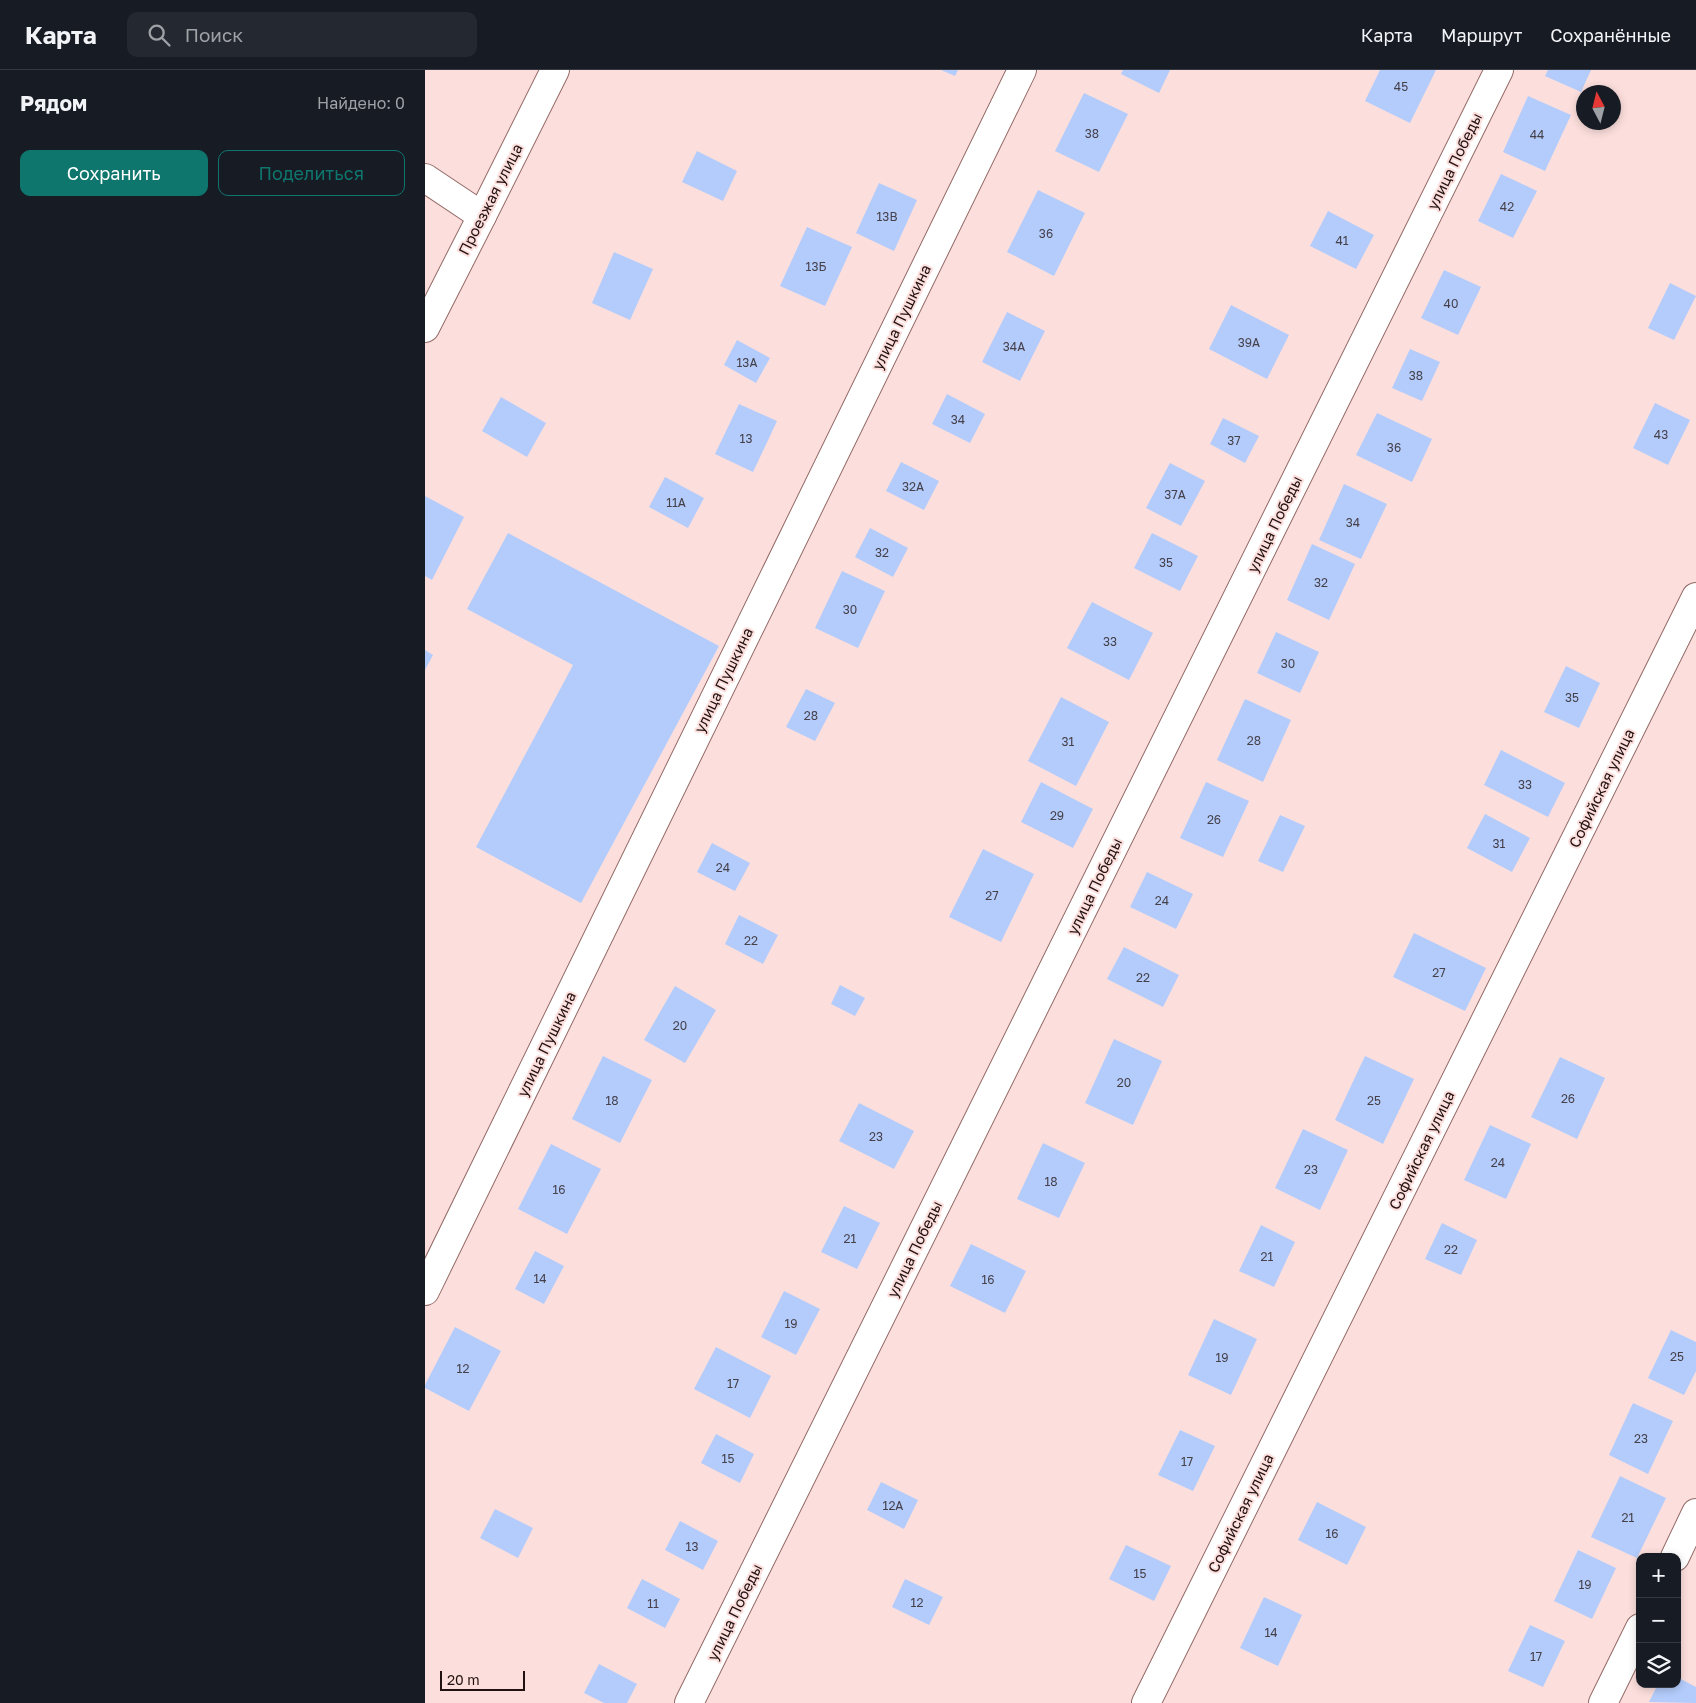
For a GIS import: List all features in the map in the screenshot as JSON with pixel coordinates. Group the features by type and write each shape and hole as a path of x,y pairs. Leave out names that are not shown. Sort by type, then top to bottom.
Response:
{"street":[{"name":"Проезжая улица","path":"425,328 555,70"},
{"name":"улица Пушкина","path":"425,1291 1022,70"},
{"name":"улица Победы","path":"689,1703 1499,70"},
{"path":"425,178 483,216"},
{"name":"Софийская улица","path":"1146,1703 1696,597"},
{"path":"1677,1553 1696,1514"},
{"path":"1603,1703 1636,1636"}],"building":[{"path":"941,70 958,70 955,76"},
{"path":"1123,70 1170,70 1159,93 1121,74"},
{"path":"1380,70 1436,70 1410,123 1365,101"},
{"path":"1548,70 1591,70 1584,85 1576,85 1576,90 1545,76"},
{"path":"1084,93 1128,114 1099,172 1055,151"},
{"path":"1528,96 1571,115 1545,171 1503,152"},
{"path":"697,151 737,171 723,201 682,182"},
{"path":"1501,174 1537,191 1513,238 1478,221"},
{"path":"879,183 917,200 894,251 856,233"},
{"path":"1038,190 1085,213 1054,276 1007,252"},
{"path":"1328,211 1374,235 1356,269 1310,246"},
{"path":"807,227 852,247 825,306 780,286"},
{"path":"614,252 653,269 630,320 592,303"},
{"path":"1444,270 1481,287 1458,335 1421,318"},
{"path":"1670,283 1696,296 1674,340 1648,328"},
{"path":"1231,305 1289,335 1267,379 1209,349"},
{"path":"1007,312 1045,331 1020,381 982,362"},
{"path":"737,340 770,358 756,383 724,365"},
{"path":"1410,349 1440,362 1422,401 1392,388"},
{"path":"947,394 985,414 970,443 932,424"},
{"path":"501,397 546,423 527,457 482,431"},
{"path":"1655,403 1690,420 1668,465 1633,448"},
{"path":"739,404 777,421 753,472 715,454"},
{"path":"1377,413 1432,439 1412,482 1356,455"},
{"path":"1223,418 1259,436 1245,463 1210,444"},
{"path":"901,462 939,481 924,510 886,491"},
{"path":"1170,463 1205,481 1181,526 1146,508"},
{"path":"665,477 704,498 688,528 649,507"},
{"path":"1344,484 1387,504 1361,559 1319,540"},
{"path":"425,496 464,517 432,580 425,576"},
{"path":"870,528 908,548 893,577 855,557"},
{"path":"508,533 719,646 581,903 476,847 573,665 467,609"},
{"path":"1152,533 1198,556 1180,591 1134,568"},
{"path":"1312,544 1355,564 1329,620 1287,600"},
{"path":"842,571 885,591 858,648 815,628"},
{"path":"1092,602 1153,633 1129,680 1067,648"},
{"path":"1276,632 1319,652 1300,693 1257,673"},
{"path":"425,650 433,655 425,670"},
{"path":"1566,666 1600,683 1579,728 1544,712"},
{"path":"806,689 835,703 815,741 786,727"},
{"path":"1061,697 1109,722 1076,786 1028,761"},
{"path":"1245,699 1291,720 1263,782 1217,760"},
{"path":"1501,750 1565,783 1548,817 1484,785"},
{"path":"1041,782 1093,809 1073,848 1021,822"},
{"path":"1206,782 1249,801 1223,857 1180,838"},
{"path":"1485,814 1530,838 1512,872 1467,848"},
{"path":"1280,815 1305,826 1283,872 1258,861"},
{"path":"712,843 750,863 735,891 697,872"},
{"path":"983,849 1034,874 1001,942 949,917"},
{"path":"1147,872 1193,894 1176,929 1130,907"},
{"path":"739,915 778,935 763,964 725,944"},
{"path":"1414,933 1486,968 1465,1011 1393,977"},
{"path":"1124,947 1179,975 1163,1007 1107,979"},
{"path":"840,985 865,998 855,1016 831,1004"},
{"path":"675,986 716,1010 685,1063 644,1040"},
{"path":"1114,1039 1162,1061 1133,1125 1085,1103"},
{"path":"603,1056 652,1080 620,1143 572,1119"},
{"path":"1365,1056 1414,1079 1383,1144 1335,1120"},
{"path":"1560,1057 1605,1078 1577,1139 1531,1117"},
{"path":"859,1103 914,1131 894,1169 839,1141"},
{"path":"1490,1125 1531,1144 1506,1199 1464,1180"},
{"path":"1303,1129 1348,1150 1320,1210 1275,1188"},
{"path":"1043,1143 1085,1163 1059,1218 1017,1199"},
{"path":"551,1144 601,1169 567,1234 518,1209"},
{"path":"844,1206 880,1223 857,1269 821,1252"},
{"path":"1442,1223 1477,1240 1461,1275 1425,1259"},
{"path":"1261,1225 1295,1242 1274,1287 1239,1271"},
{"path":"971,1244 1026,1271 1005,1313 950,1286"},
{"path":"535,1251 564,1266 544,1304 515,1289"},
{"path":"784,1291 820,1309 796,1355 761,1337"},
{"path":"1214,1319 1257,1339 1231,1395 1188,1375"},
{"path":"455,1327 501,1351 469,1411 425,1388"},
{"path":"1671,1330 1696,1342 1696,1371 1684,1395 1648,1378"},
{"path":"716,1347 771,1376 750,1418 694,1389"},
{"path":"1633,1403 1673,1421 1648,1474 1609,1455"},
{"path":"1180,1430 1215,1446 1193,1491 1158,1475"},
{"path":"716,1434 754,1454 740,1483 701,1463"},
{"path":"1620,1476 1666,1498 1639,1553 1636,1553 1636,1558 1591,1537"},
{"path":"881,1482 918,1500 904,1529 867,1510"},
{"path":"1317,1502 1366,1527 1347,1565 1298,1540"},
{"path":"495,1509 533,1528 518,1558 480,1538"},
{"path":"680,1521 718,1541 703,1570 665,1550"},
{"path":"1126,1545 1171,1566 1154,1601 1109,1579"},
{"path":"1578,1550 1616,1568 1592,1619 1554,1601"},
{"path":"642,1579 680,1599 665,1628 627,1608"},
{"path":"905,1579 943,1597 929,1625 892,1607"},
{"path":"1264,1597 1302,1615 1278,1666 1240,1648"},
{"path":"1530,1625 1565,1641 1543,1687 1508,1671"},
{"path":"599,1664 637,1684 627,1703 604,1703 584,1693"},
{"path":"1681,1679 1696,1687 1696,1703 1649,1702 1656,1688 1681,1688"}]}
